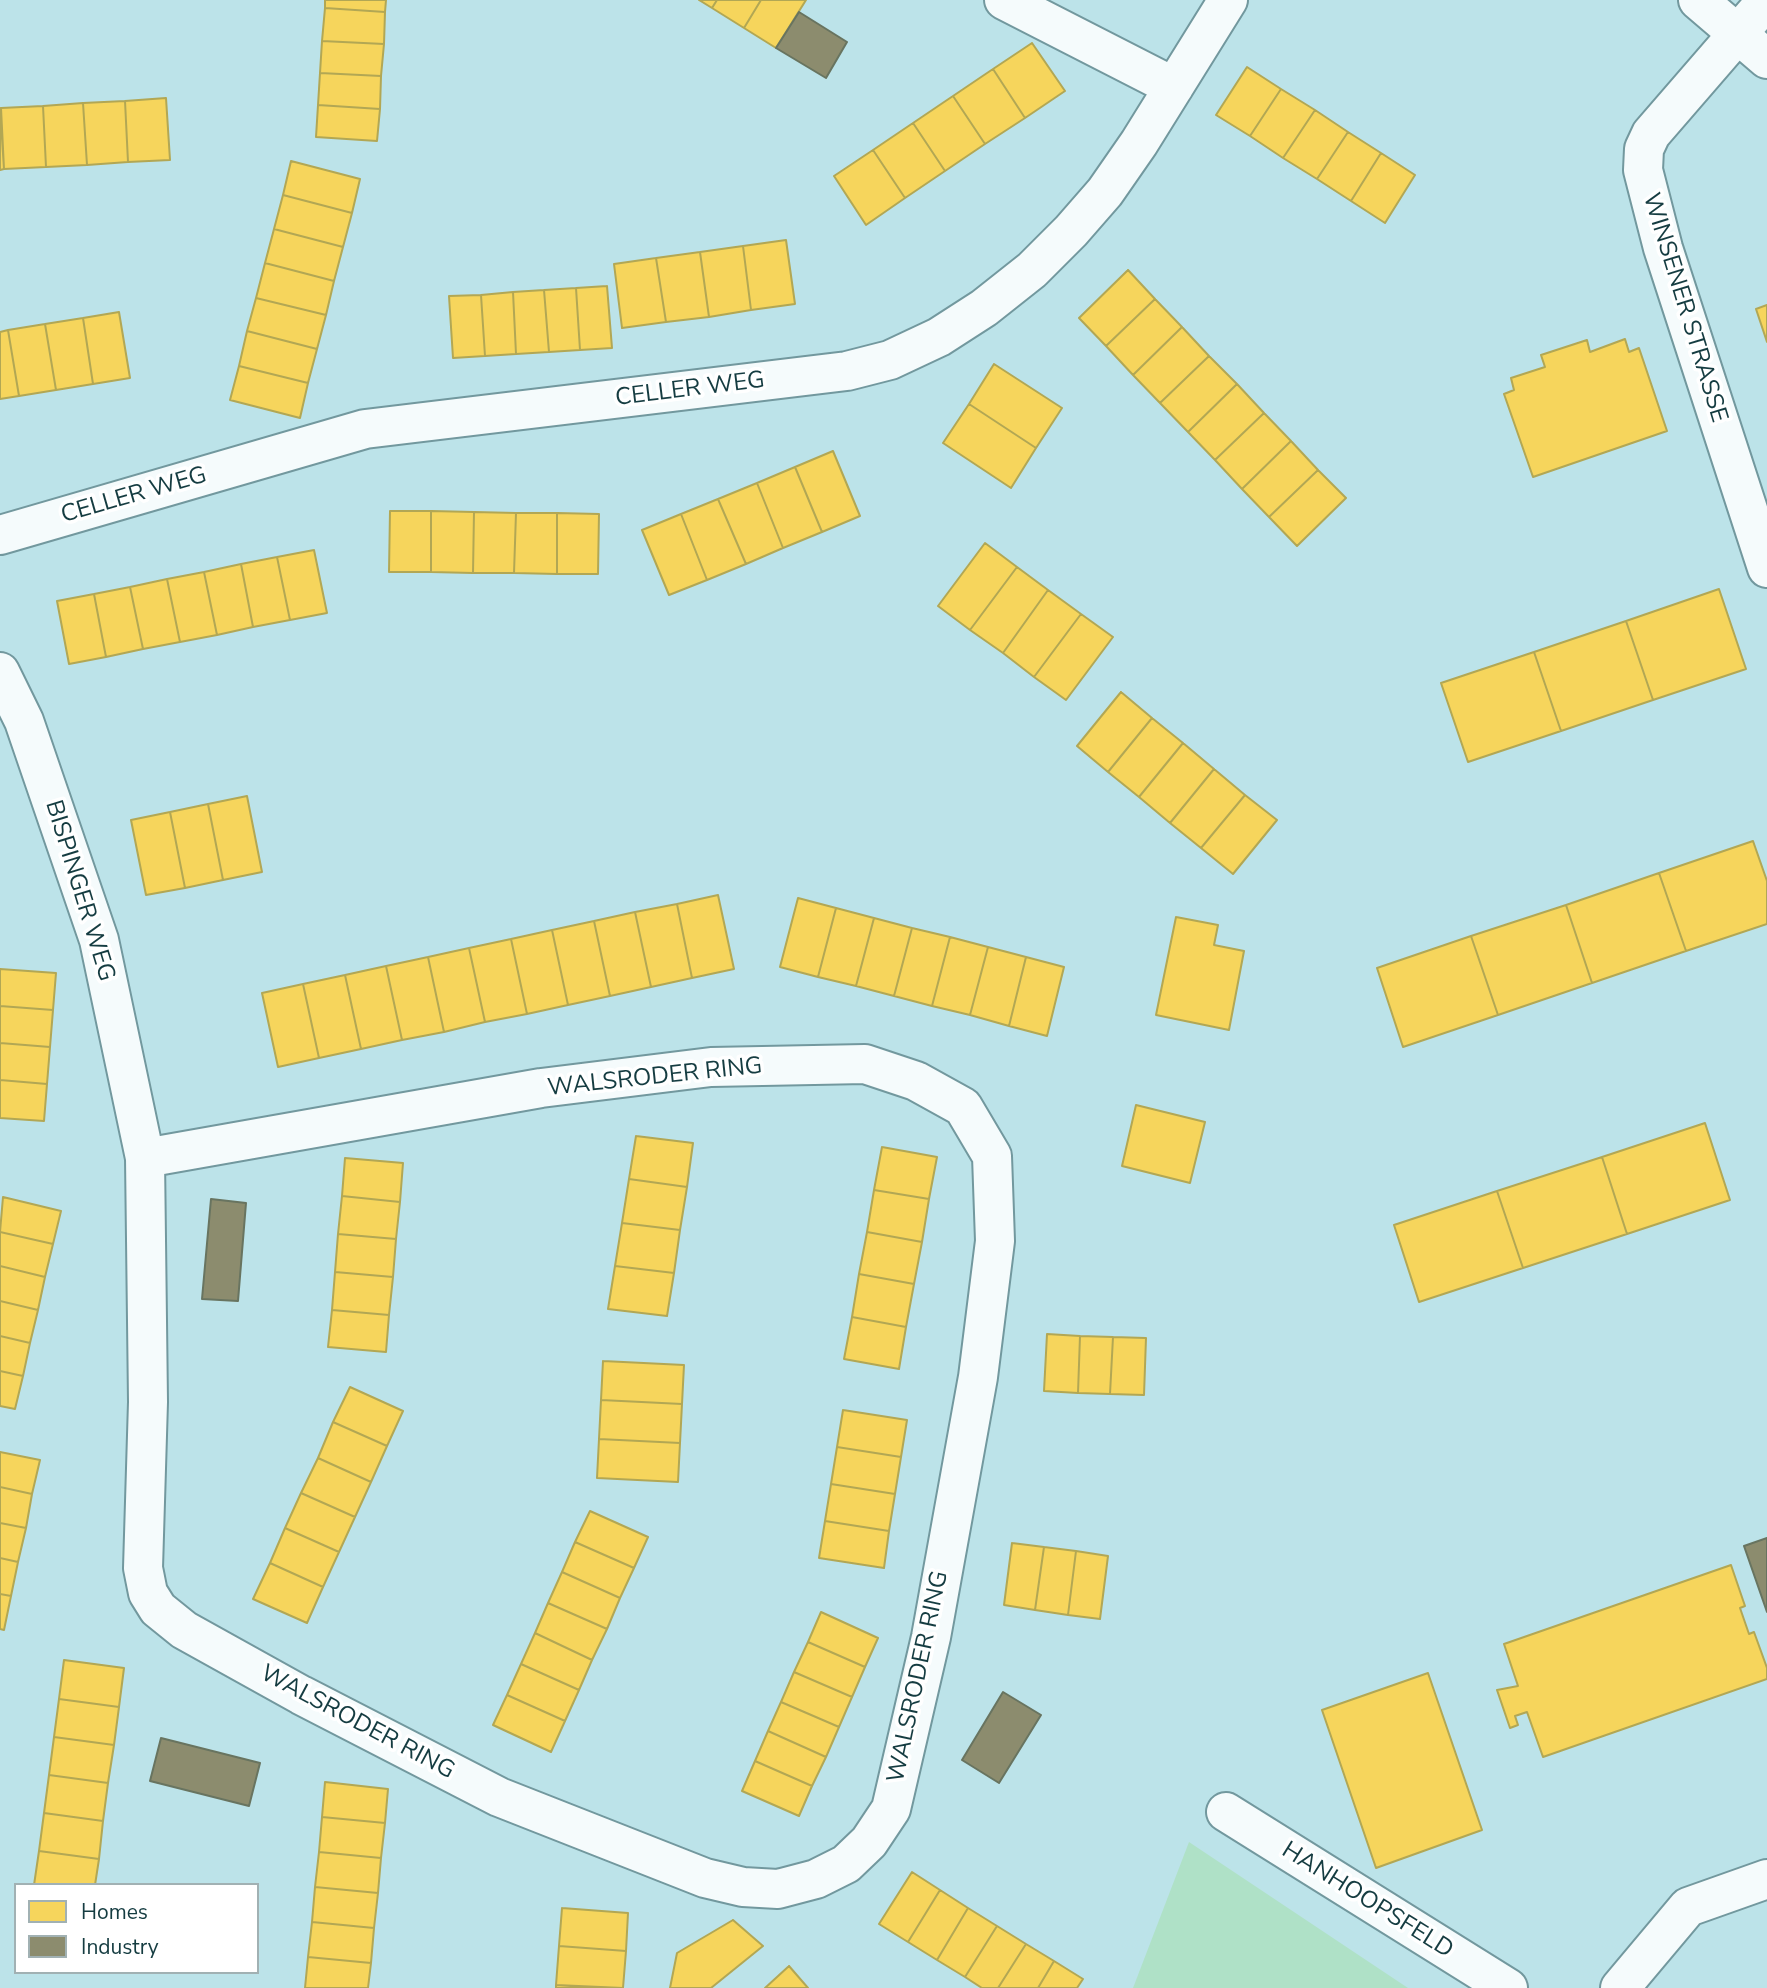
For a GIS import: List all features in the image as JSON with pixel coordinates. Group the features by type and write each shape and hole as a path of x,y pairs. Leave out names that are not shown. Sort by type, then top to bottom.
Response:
{"street":[{"path":"1004,0 1174,86"},
{"name":"CELLER WEG","path":"0,535 365,429 847,372 890,360 939,337 1032,270 1105,192 1228,0"},
{"path":"1699,0 1739,17 1767,59"},
{"name":"WINSENER STRASSE","path":"1767,0 1739,17 1651,134 1644,149 1643,170 1663,248 1767,568"},
{"name":"BISPINGER WEG","path":"0,672 24,722 99,940 145,1158"},
{"name":"WALSRODER RING","path":"865,1064 916,1081 962,1107 992,1156 995,1241 978,1377 931,1637 891,1809 869,1842 846,1864 816,1879 778,1889 743,1887 705,1878 499,1797 301,1695 184,1630 158,1609 148,1593 143,1568 148,1402 145,1158 541,1088 711,1067 865,1064"},
{"name":"HANHOOPSFELD","path":"1226,1812 1508,1988"},
{"path":"1620,1988 1688,1907 1767,1879"}],"green space":[{"path":"1189,1842 1408,1988 1133,1988"}],"building: Homes":[{"path":"325,0 386,0 385,12 325,8"},
{"path":"699,0 717,0 712,8"},
{"path":"717,0 761,0 744,28 712,8"},
{"path":"761,0 806,0 776,48 744,28"},
{"path":"325,8 385,12 384,44 322,41"},
{"path":"322,41 384,44 381,76 320,73"},
{"path":"1032,43 1065,91 1025,118 993,69"},
{"path":"1247,67 1281,89 1250,136 1216,115"},
{"path":"993,69 1025,118 985,144 953,96"},
{"path":"320,73 381,76 380,109 318,105"},
{"path":"1281,89 1315,110 1283,158 1250,136"},
{"path":"953,96 985,144 945,171 913,123"},
{"path":"166,98 170,160 128,162 125,101"},
{"path":"125,101 128,162 87,165 83,103"},
{"path":"83,103 87,165 46,167 43,106"},
{"path":"318,105 380,109 377,141 316,137"},
{"path":"43,106 46,167 4,169 1,108"},
{"path":"0,108 4,169 0,170"},
{"path":"1315,110 1348,132 1317,179 1283,158"},
{"path":"913,123 945,171 905,198 873,150"},
{"path":"1348,132 1381,153 1351,201 1317,179"},
{"path":"873,150 905,198 866,225 834,176"},
{"path":"1381,153 1415,175 1385,223 1351,201"},
{"path":"291,161 360,179 352,213 283,195"},
{"path":"283,195 352,213 343,247 274,229"},
{"path":"274,229 343,247 334,281 265,263"},
{"path":"786,240 795,304 751,310 743,246"},
{"path":"743,246 751,310 709,317 700,252"},
{"path":"700,252 709,317 666,322 656,258"},
{"path":"656,258 666,322 622,328 614,264"},
{"path":"265,263 334,281 326,315 256,298"},
{"path":"1128,270 1155,299 1106,346 1079,318"},
{"path":"607,286 612,348 580,350 576,288"},
{"path":"576,288 580,350 549,352 544,290"},
{"path":"544,290 549,352 516,354 513,292"},
{"path":"513,292 516,354 485,356 481,295"},
{"path":"481,295 485,356 453,358 449,296"},
{"path":"256,298 326,315 317,349 247,331"},
{"path":"1155,299 1182,327 1133,375 1106,346"},
{"path":"1767,305 1767,342 1756,309"},
{"path":"119,312 130,378 93,384 83,318"},
{"path":"83,318 93,384 56,390 45,324"},
{"path":"45,324 56,390 19,396 8,330"},
{"path":"1182,327 1209,356 1160,403 1133,375"},
{"path":"8,330 19,396 0,399 0,332"},
{"path":"247,331 317,349 308,383 239,366"},
{"path":"1625,339 1629,352 1639,348 1667,431 1533,477 1504,394 1514,390 1511,378 1545,367 1541,355 1587,340 1590,352"},
{"path":"1209,356 1237,384 1188,432 1160,403"},
{"path":"994,364 1062,408 1036,448 969,404"},
{"path":"239,366 308,383 300,418 230,400"},
{"path":"1237,384 1264,413 1215,460 1188,432"},
{"path":"969,404 1036,448 1011,488 943,443"},
{"path":"1264,413 1291,441 1242,489 1215,460"},
{"path":"1291,441 1318,470 1269,517 1242,489"},
{"path":"833,451 860,516 822,532 795,467"},
{"path":"795,467 822,532 783,548 757,483"},
{"path":"1318,470 1346,498 1297,546 1269,517"},
{"path":"757,483 783,548 746,564 718,499"},
{"path":"718,499 746,564 707,580 681,514"},
{"path":"390,511 431,511 431,572 389,572"},
{"path":"431,511 474,512 473,573 431,572"},
{"path":"474,512 516,513 514,573 473,573"},
{"path":"516,513 557,513 557,574 514,573"},
{"path":"557,513 599,514 598,574 557,574"},
{"path":"681,514 707,580 669,595 642,530"},
{"path":"985,543 1017,567 970,630 938,606"},
{"path":"314,550 327,613 290,620 277,557"},
{"path":"277,557 290,620 253,627 241,564"},
{"path":"241,564 253,627 217,635 204,572"},
{"path":"1017,567 1048,590 1003,653 970,630"},
{"path":"204,572 217,635 180,642 167,579"},
{"path":"167,579 180,642 143,649 130,587"},
{"path":"130,587 143,649 106,657 94,594"},
{"path":"1719,589 1746,669 1653,700 1626,621"},
{"path":"1048,590 1081,614 1034,677 1003,653"},
{"path":"94,594 106,657 69,664 57,601"},
{"path":"1081,614 1113,637 1066,700 1034,677"},
{"path":"1626,621 1653,700 1561,731 1534,652"},
{"path":"1534,652 1561,731 1468,762 1441,683"},
{"path":"1121,692 1152,718 1108,772 1077,746"},
{"path":"1152,718 1183,743 1139,797 1108,772"},
{"path":"1183,743 1214,769 1170,823 1139,797"},
{"path":"1214,769 1245,795 1201,848 1170,823"},
{"path":"1245,795 1277,820 1233,874 1201,848"},
{"path":"247,796 262,872 223,880 208,804"},
{"path":"208,804 223,880 185,888 170,812"},
{"path":"170,812 185,888 146,895 131,820"},
{"path":"1753,841 1767,881 1767,924 1686,951 1659,873"},
{"path":"1659,873 1686,951 1592,983 1566,905"},
{"path":"718,895 734,969 692,978 677,904"},
{"path":"798,898 836,908 818,977 780,967"},
{"path":"677,904 692,978 651,987 635,912"},
{"path":"1566,905 1592,983 1498,1015 1471,936"},
{"path":"836,908 874,918 856,986 818,977"},
{"path":"635,912 651,987 610,996 594,921"},
{"path":"1176,917 1218,925 1214,945 1244,951 1229,1030 1156,1015"},
{"path":"874,918 912,928 894,996 856,986"},
{"path":"594,921 610,996 568,1005 552,930"},
{"path":"912,928 950,937 932,1006 894,996"},
{"path":"552,930 568,1005 527,1014 511,939"},
{"path":"1471,936 1498,1015 1403,1047 1377,968"},
{"path":"950,937 988,947 970,1015 932,1006"},
{"path":"511,939 527,1014 485,1022 469,948"},
{"path":"988,947 1026,957 1009,1026 970,1015"},
{"path":"469,948 485,1022 444,1032 428,957"},
{"path":"428,957 444,1032 402,1040 386,966"},
{"path":"1026,957 1064,967 1047,1036 1009,1026"},
{"path":"386,966 402,1040 361,1049 345,975"},
{"path":"0,969 56,973 53,1010 0,1006"},
{"path":"345,975 361,1049 319,1058 303,984"},
{"path":"303,984 319,1058 278,1067 262,993"},
{"path":"0,1006 53,1010 50,1047 0,1043"},
{"path":"0,1043 50,1047 47,1084 0,1080"},
{"path":"0,1080 47,1084 44,1121 0,1118"},
{"path":"1136,1105 1205,1122 1190,1183 1122,1166"},
{"path":"1705,1123 1730,1200 1627,1234 1602,1157"},
{"path":"636,1136 693,1143 687,1187 629,1179"},
{"path":"882,1147 937,1157 929,1199 874,1190"},
{"path":"1602,1157 1627,1234 1523,1268 1497,1191"},
{"path":"345,1158 403,1163 400,1202 342,1196"},
{"path":"629,1179 687,1187 680,1230 622,1223"},
{"path":"874,1190 929,1199 922,1242 867,1232"},
{"path":"1497,1191 1523,1268 1419,1302 1394,1225"},
{"path":"342,1196 400,1202 396,1239 338,1234"},
{"path":"3,1197 61,1211 53,1244 0,1232"},
{"path":"622,1223 680,1230 674,1273 615,1266"},
{"path":"0,1232 53,1244 45,1277 0,1266"},
{"path":"867,1232 922,1242 914,1284 859,1274"},
{"path":"338,1234 396,1239 393,1277 335,1272"},
{"path":"0,1266 45,1277 38,1310 0,1301"},
{"path":"615,1266 674,1273 667,1316 608,1309"},
{"path":"335,1272 393,1277 389,1315 332,1310"},
{"path":"859,1274 914,1284 906,1327 852,1317"},
{"path":"0,1301 38,1310 30,1343 0,1336"},
{"path":"332,1310 389,1315 386,1352 328,1347"},
{"path":"852,1317 906,1327 899,1369 844,1359"},
{"path":"1047,1334 1080,1336 1078,1393 1044,1391"},
{"path":"0,1336 30,1343 23,1376 0,1371"},
{"path":"1080,1336 1113,1337 1110,1394 1078,1393"},
{"path":"1113,1337 1146,1338 1144,1395 1110,1394"},
{"path":"603,1361 684,1365 682,1404 601,1400"},
{"path":"0,1371 23,1376 15,1409 0,1406"},
{"path":"350,1387 403,1411 387,1446 333,1422"},
{"path":"601,1400 682,1404 680,1443 599,1439"},
{"path":"843,1410 907,1420 901,1457 837,1447"},
{"path":"333,1422 387,1446 371,1482 318,1458"},
{"path":"599,1439 680,1443 678,1482 597,1478"},
{"path":"837,1447 901,1457 895,1494 831,1484"},
{"path":"0,1452 40,1460 32,1494 0,1487"},
{"path":"318,1458 371,1482 355,1517 301,1493"},
{"path":"831,1484 895,1494 889,1531 825,1521"},
{"path":"0,1487 32,1494 26,1528 0,1523"},
{"path":"301,1493 355,1517 339,1552 285,1528"},
{"path":"590,1511 648,1537 634,1568 575,1542"},
{"path":"825,1521 889,1531 884,1568 819,1558"},
{"path":"0,1523 26,1528 18,1562 0,1558"},
{"path":"285,1528 339,1552 323,1587 270,1563"},
{"path":"575,1542 634,1568 620,1598 562,1572"},
{"path":"1012,1543 1044,1547 1035,1610 1004,1605"},
{"path":"1044,1547 1076,1551 1068,1615 1035,1610"},
{"path":"1076,1551 1108,1556 1100,1619 1068,1615"},
{"path":"0,1558 18,1562 11,1596 0,1594"},
{"path":"270,1563 323,1587 307,1623 253,1599"},
{"path":"1731,1565 1745,1606 1740,1608 1749,1634 1754,1632 1767,1668 1767,1679 1543,1757 1527,1712 1515,1716 1518,1725 1510,1728 1497,1690 1518,1686 1504,1644"},
{"path":"562,1572 620,1598 607,1629 548,1603"},
{"path":"0,1594 11,1596 4,1630 0,1629"},
{"path":"548,1603 607,1629 592,1660 535,1633"},
{"path":"821,1612 878,1638 865,1667 808,1642"},
{"path":"535,1633 592,1660 579,1690 521,1664"},
{"path":"808,1642 865,1667 852,1697 794,1672"},
{"path":"64,1660 124,1668 119,1707 59,1699"},
{"path":"521,1664 579,1690 565,1721 507,1695"},
{"path":"794,1672 852,1697 839,1727 781,1702"},
{"path":"1428,1673 1482,1830 1376,1868 1322,1710"},
{"path":"507,1695 565,1721 551,1752 493,1725"},
{"path":"59,1699 119,1707 114,1745 54,1737"},
{"path":"781,1702 839,1727 826,1757 768,1731"},
{"path":"768,1731 826,1757 812,1786 755,1761"},
{"path":"54,1737 114,1745 108,1783 49,1775"},
{"path":"755,1761 812,1786 799,1816 742,1791"},
{"path":"49,1775 108,1783 103,1821 44,1813"},
{"path":"325,1782 388,1789 385,1823 322,1817"},
{"path":"44,1813 103,1821 99,1859 39,1851"},
{"path":"322,1817 385,1823 381,1858 319,1852"},
{"path":"39,1851 99,1859 95,1883 34,1883"},
{"path":"319,1852 381,1858 378,1893 315,1887"},
{"path":"912,1872 940,1890 908,1942 879,1924"},
{"path":"315,1887 378,1893 374,1928 312,1922"},
{"path":"940,1890 968,1908 937,1960 908,1942"},
{"path":"562,1908 628,1913 626,1951 559,1946"},
{"path":"968,1908 997,1926 965,1977 937,1960"},
{"path":"733,1920 763,1946 711,1988 670,1988 677,1953"},
{"path":"312,1922 374,1928 371,1963 308,1957"},
{"path":"997,1926 1026,1944 998,1988 982,1988 965,1977"},
{"path":"1026,1944 1054,1961 1038,1988 998,1988"},
{"path":"559,1946 626,1951 623,1988 556,1985"},
{"path":"308,1957 371,1963 368,1988 305,1988"},
{"path":"1054,1961 1083,1979 1077,1988 1038,1988"},
{"path":"789,1966 808,1988 765,1988"},
{"path":"556,1985 601,1988 556,1988"}],"building: Industry":[{"path":"799,12 847,42 826,78 776,48"},
{"path":"211,1199 246,1203 238,1301 202,1299"},
{"path":"1767,1538 1767,1612 1744,1546"},
{"path":"1003,1692 1041,1715 999,1783 962,1760"},
{"path":"161,1738 260,1763 249,1806 150,1781"}]}
